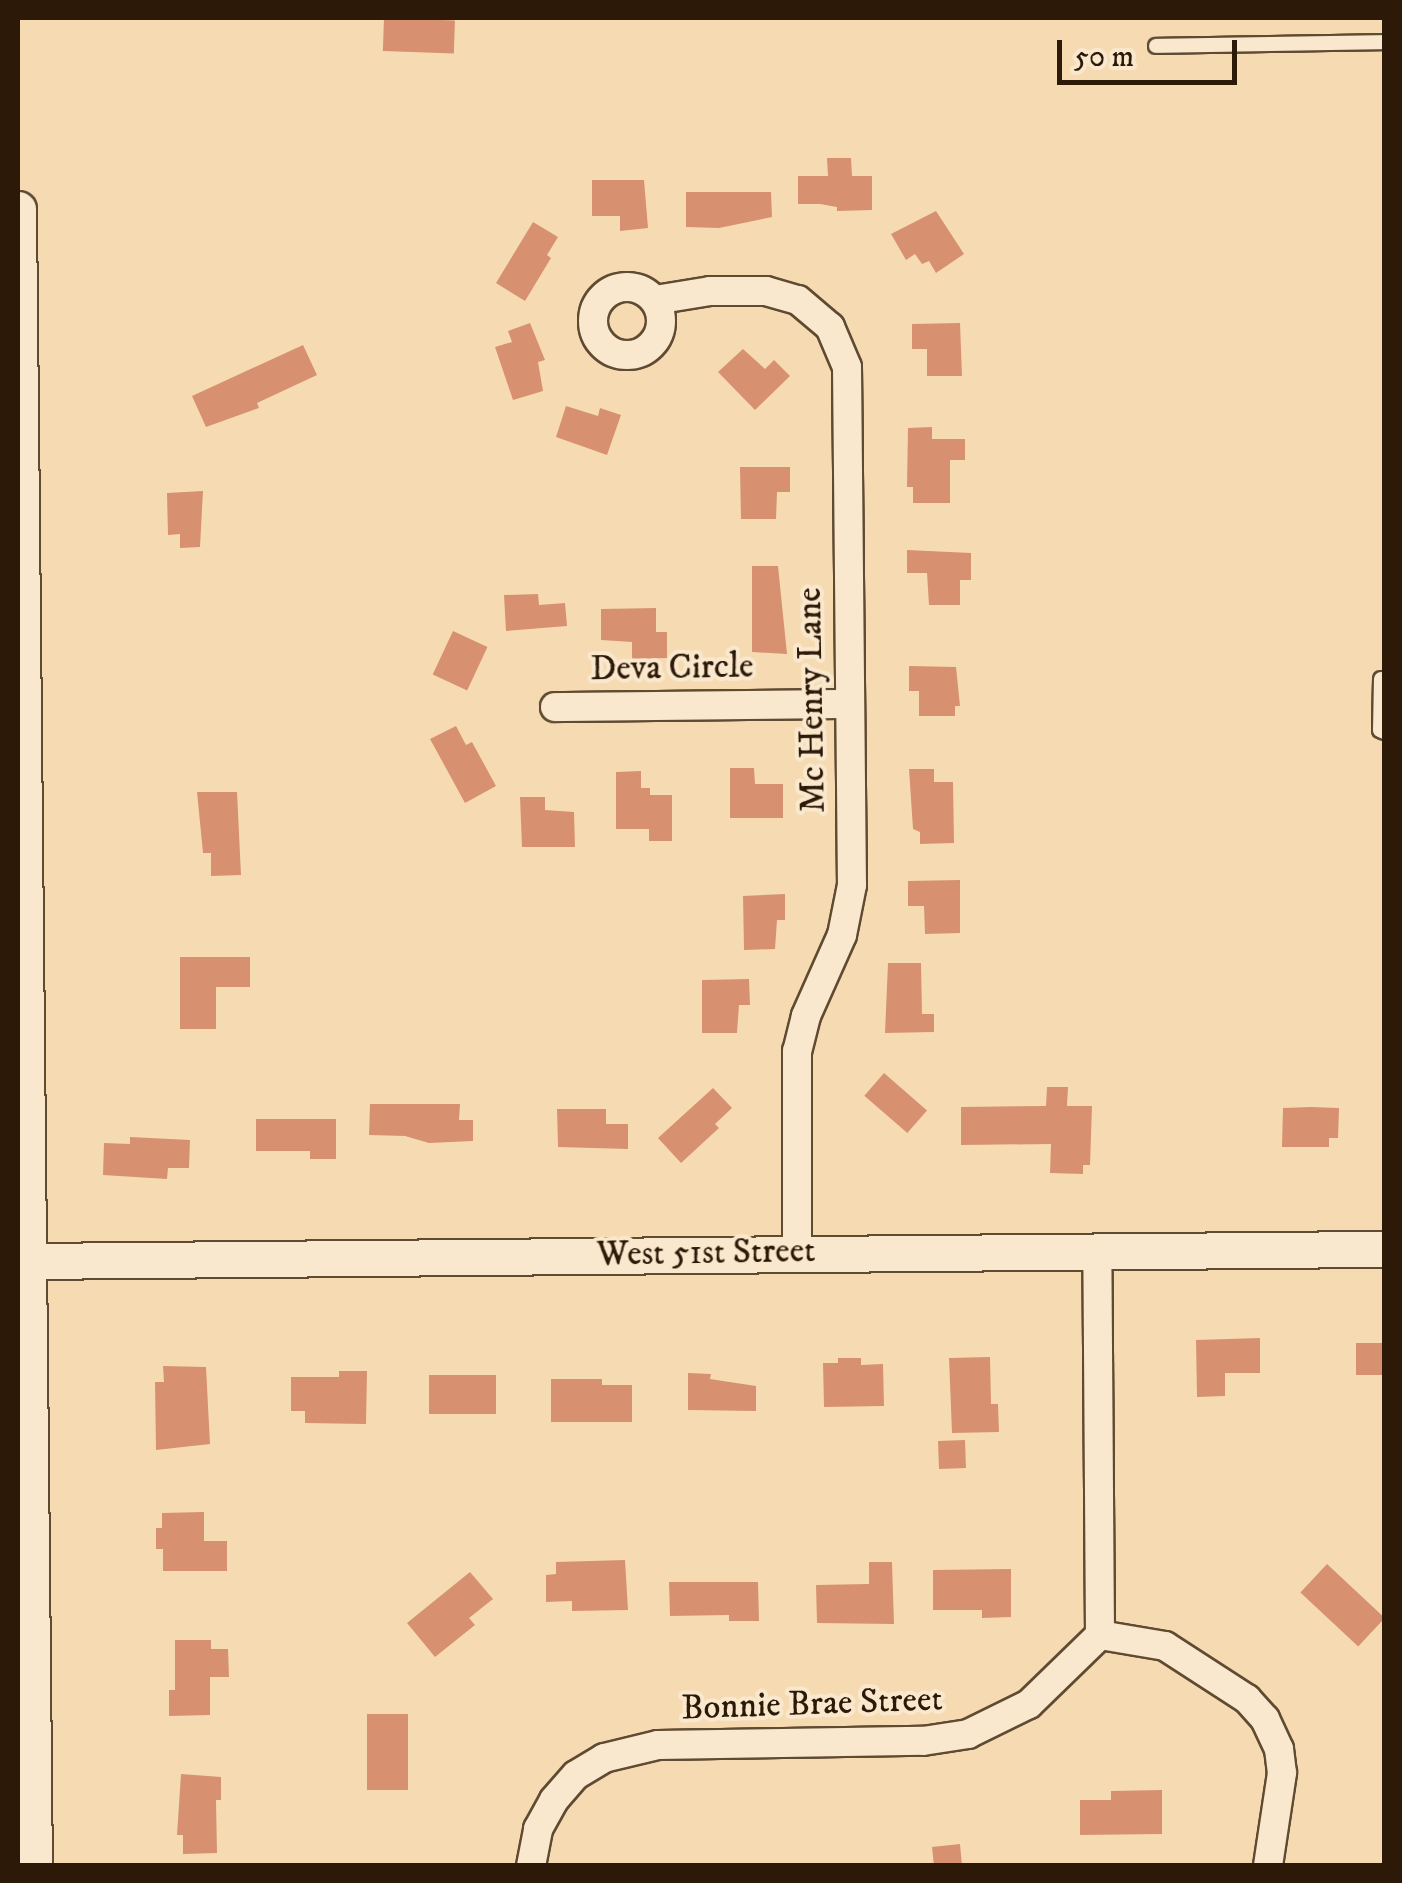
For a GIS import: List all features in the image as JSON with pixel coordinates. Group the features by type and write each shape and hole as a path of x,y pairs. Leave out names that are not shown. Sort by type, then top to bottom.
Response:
{"street":[{"path":"18,209 27,1261 24,1489 34,1866"},
{"name":"Mc Henry Lane","path":"655,300 710,291 766,291 798,300 816,313 841,347 848,380 851,900 842,935 806,1016 797,1052 797,1252"},
{"name":"Deva Circle","path":"555,707 850,704"},
{"path":"1097,1249 1100,1635 1165,1646 1247,1699 1265,1719 1278,1750 1282,1773 1268,1866"},
{"name":"West 51st Street","path":"27,1261 1384,1249"},
{"name":"Bonnie Brae Street","path":"531,1866 538,1829 554,1800 576,1775 604,1758 658,1746 923,1741 968,1734 1030,1704 1100,1635"}],"lane":[{"path":"1156,46 1384,42"},
{"path":"1381,679 1380,730 1384,732"}],"building":[{"path":"384,18 455,20 454,53 383,51"},
{"path":"827,158 851,158 852,176 872,176 872,210 837,211 837,207 798,204 798,176 828,176"},
{"path":"592,180 644,180 648,228 620,231 620,216 592,216"},
{"path":"686,192 771,192 772,217 719,228 686,227"},
{"path":"936,211 964,254 936,273 929,261 922,264 915,254 906,260 891,234"},
{"path":"533,222 558,237 547,255 551,258 525,301 496,283"},
{"path":"530,323 545,360 538,362 543,391 513,400 495,347 512,342 508,331"},
{"path":"960,323 962,376 927,376 927,349 912,349 912,324"},
{"path":"303,345 317,375 257,403 259,408 206,427 192,396"},
{"path":"743,349 765,369 774,360 790,376 755,410 718,372"},
{"path":"566,406 598,416 600,408 621,415 607,455 556,437"},
{"path":"932,427 932,439 965,439 965,460 950,460 950,503 913,503 913,487 907,487 908,428"},
{"path":"740,467 790,467 790,492 777,492 776,519 741,519"},
{"path":"203,491 200,547 180,548 180,534 168,535 167,493"},
{"path":"907,550 971,553 971,580 960,580 960,605 929,605 927,573 907,573"},
{"path":"752,566 778,566 787,654 752,652"},
{"path":"538,594 539,605 565,603 567,626 506,631 504,595"},
{"path":"656,608 656,632 667,632 667,658 632,659 632,642 601,640 601,609"},
{"path":"453,631 487,647 467,691 433,675"},
{"path":"909,666 956,667 960,706 955,706 955,716 919,716 919,691 909,691"},
{"path":"456,726 466,745 472,742 496,786 465,803 430,739"},
{"path":"730,768 754,768 755,784 783,784 783,818 730,818"},
{"path":"909,769 934,769 934,782 953,782 954,843 920,844 920,832 913,829"},
{"path":"641,771 641,788 650,788 650,795 672,795 672,841 649,841 649,829 616,829 616,772"},
{"path":"197,792 237,792 241,875 211,876 211,853 203,853"},
{"path":"520,797 545,797 545,810 574,812 575,847 522,847"},
{"path":"960,880 960,933 925,934 924,906 908,906 908,881"},
{"path":"785,894 785,920 777,920 775,949 744,950 743,896"},
{"path":"180,957 250,957 250,987 216,987 216,1029 180,1029"},
{"path":"888,963 921,963 922,1014 934,1014 934,1032 885,1033"},
{"path":"749,979 750,1005 739,1005 737,1033 702,1033 702,980"},
{"path":"884,1073 927,1110 907,1133 864,1096"},
{"path":"1047,1087 1068,1087 1067,1106 1092,1106 1090,1165 1083,1165 1083,1174 1050,1173 1051,1144 961,1145 961,1107 1046,1106"},
{"path":"713,1088 732,1108 715,1124 719,1128 681,1163 658,1138"},
{"path":"370,1104 460,1104 459,1120 473,1120 473,1141 429,1143 405,1136 369,1135"},
{"path":"1283,1108 1339,1108 1338,1138 1329,1138 1329,1147 1282,1147"},
{"path":"557,1109 606,1109 606,1124 628,1124 628,1149 558,1147"},
{"path":"256,1119 336,1119 336,1159 310,1159 310,1151 256,1151"},
{"path":"130,1137 190,1140 189,1168 168,1168 167,1179 103,1175 104,1143 130,1144"},
{"path":"1260,1338 1260,1373 1225,1373 1225,1396 1197,1397 1196,1340"},
{"path":"1356,1343 1384,1343 1384,1375 1356,1375"},
{"path":"990,1357 991,1404 998,1404 999,1432 952,1433 949,1358"},
{"path":"838,1358 861,1358 861,1365 883,1364 884,1406 824,1407 823,1363 838,1363"},
{"path":"163,1366 206,1367 210,1444 156,1450 155,1382 164,1382"},
{"path":"339,1371 367,1371 366,1424 305,1423 305,1411 291,1411 291,1377 339,1377"},
{"path":"688,1373 711,1374 710,1379 756,1386 756,1411 688,1410"},
{"path":"429,1375 496,1375 496,1414 429,1414"},
{"path":"551,1379 602,1379 602,1385 632,1385 632,1422 551,1422"},
{"path":"965,1440 966,1468 939,1469 938,1441"},
{"path":"204,1512 204,1541 227,1541 227,1571 163,1571 163,1549 156,1549 156,1528 162,1528 162,1513"},
{"path":"625,1560 628,1610 572,1611 572,1601 546,1602 546,1575 556,1574 556,1562"},
{"path":"869,1562 892,1562 894,1624 817,1623 816,1585 869,1584"},
{"path":"1327,1564 1384,1617 1358,1646 1300,1593"},
{"path":"1011,1569 1011,1617 982,1618 982,1610 933,1610 933,1570"},
{"path":"470,1572 493,1599 469,1618 475,1625 435,1657 407,1623"},
{"path":"669,1582 758,1582 759,1621 729,1621 729,1615 670,1616"},
{"path":"175,1640 211,1640 211,1649 228,1649 229,1677 210,1677 210,1715 169,1716 169,1690 175,1690"},
{"path":"367,1714 408,1714 408,1790 367,1790"},
{"path":"181,1774 221,1777 221,1800 216,1800 217,1853 183,1854 183,1835 177,1835"},
{"path":"1162,1790 1162,1834 1080,1835 1080,1800 1111,1800 1111,1791"},
{"path":"960,1844 962,1866 934,1866 932,1847"}]}
